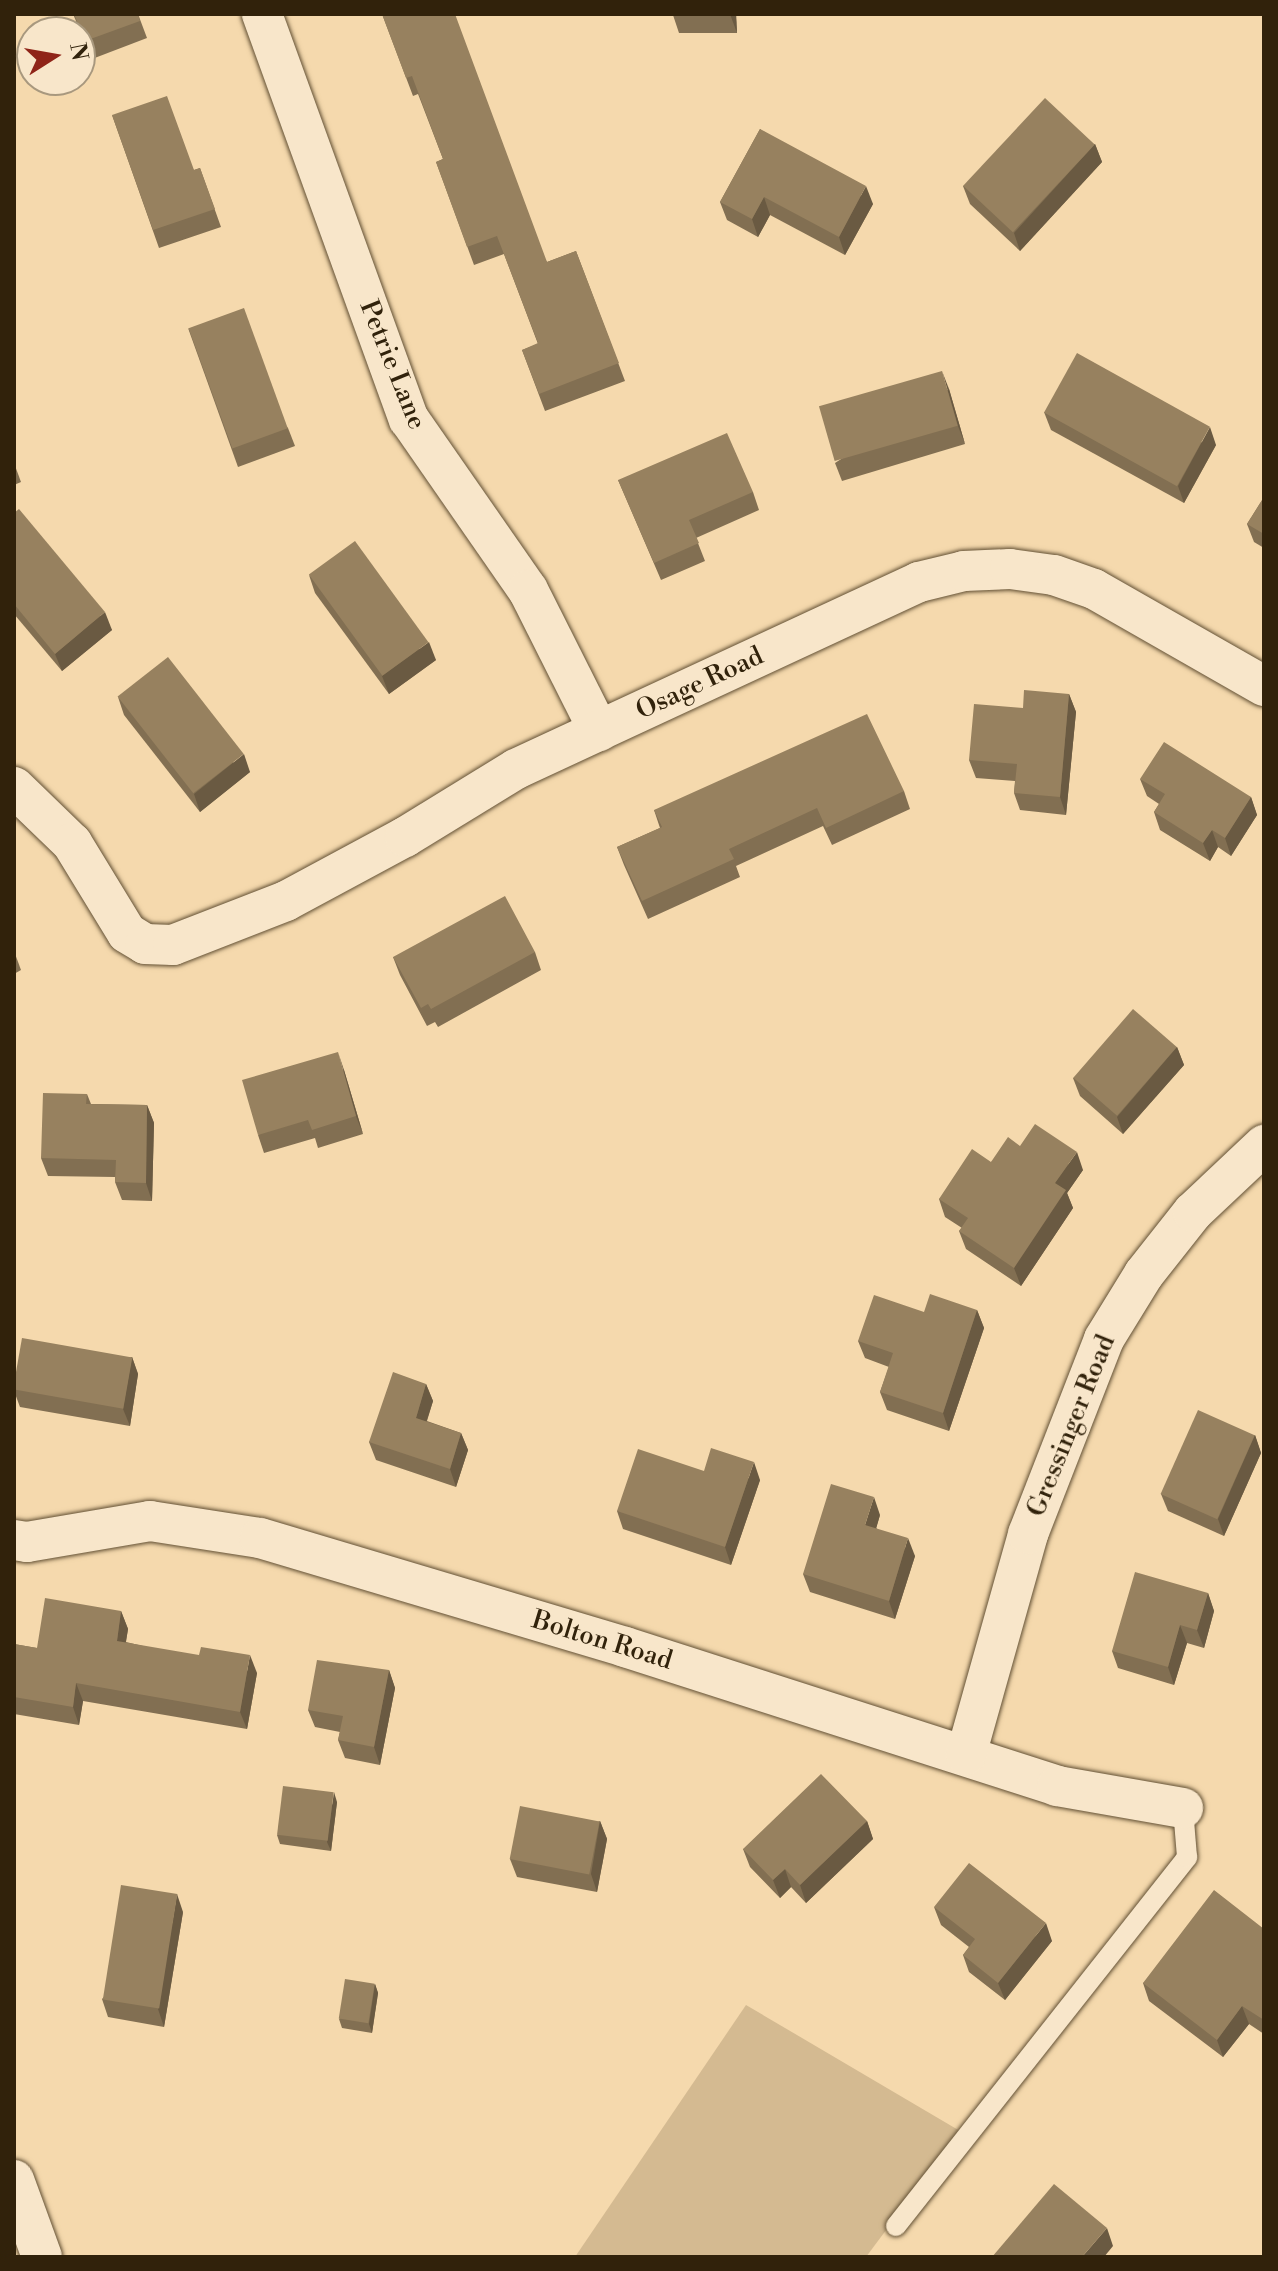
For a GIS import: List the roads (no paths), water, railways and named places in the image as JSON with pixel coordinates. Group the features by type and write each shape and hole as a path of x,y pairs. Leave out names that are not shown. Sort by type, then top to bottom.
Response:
{"street":[{"name":"Petrie Lane","path":"262,14 409,419 535,601 599,731"},
{"name":"Osage Road","path":"14,787 72,843 115,917 145,944 173,945 286,901 405,837 516,769 919,582 964,571 1010,569 1054,575 1094,589 1264,686"},
{"name":"Gressinger Road","path":"966,1755 1028,1534 1104,1339 1144,1274 1193,1212 1264,1145"},
{"name":"Bolton Road","path":"14,1540 27,1542 150,1521 260,1538 966,1755 1057,1786 1183,1808"},
{"path":"14,2180 42,2257"}],"lane":[{"path":"896,2226 1187,1857 1183,1808"}]}
